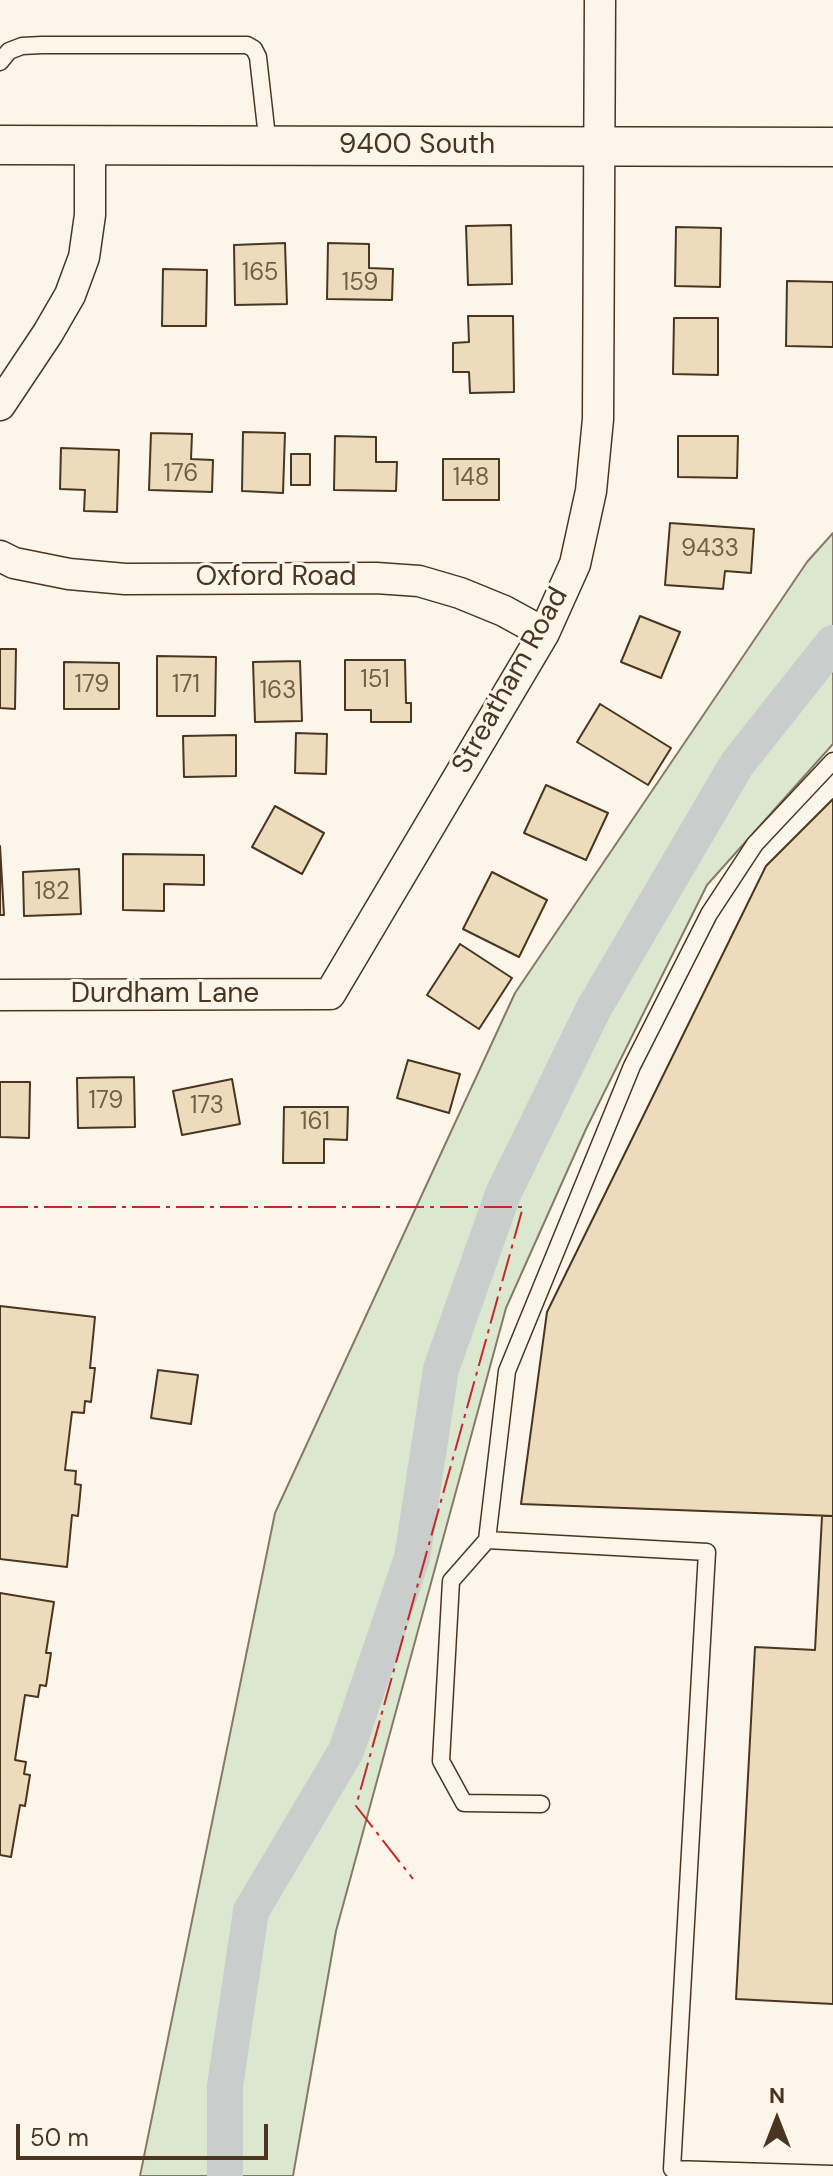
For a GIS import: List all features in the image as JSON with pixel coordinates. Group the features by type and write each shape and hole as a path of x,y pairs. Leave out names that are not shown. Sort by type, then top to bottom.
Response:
{"street":[{"name":"Streatham Road","path":"330,994 544,633 575,564 591,491 598,419 600,0"},
{"name":"9400 South","path":"0,145 833,147"},
{"path":"0,405 70,295 84,257 90,215 90,146"},
{"name":"Oxford Road","path":"0,556 14,563 69,574 125,579 376,578 419,581 504,611 544,633"},
{"name":"Durdham Lane","path":"0,995 330,994"}],"lane":[{"path":"0,62 9,51 22,46 247,45 254,49 258,57 268,146"},
{"path":"541,1804 464,1803 441,1761 451,1581 487,1540 507,1371 632,1066 709,914 755,844 833,761"},
{"path":"487,1540 707,1552 672,2169 833,2174"}],"green space":[{"path":"833,533 833,744 707,885 586,1129 506,1308 336,1931 293,2176 140,2176 275,1513 515,993 807,562"}],"building":[{"path":"511,225 512,284 468,285 466,226"},
{"path":"676,227 721,228 720,287 675,286"},
{"path":"285,243 287,304 235,305 234,245"},
{"path":"328,243 369,244 369,268 393,269 392,300 327,299"},
{"path":"163,269 207,270 206,326 162,326"},
{"path":"787,281 833,282 833,347 786,346"},
{"path":"468,316 513,316 514,392 470,393 469,372 453,372 453,343 469,342"},
{"path":"674,318 718,318 718,375 673,374"},
{"path":"243,432 285,433 283,493 242,491"},
{"path":"151,433 192,434 191,459 213,460 212,492 149,490"},
{"path":"335,436 376,437 376,462 397,462 396,491 334,490"},
{"path":"678,436 738,436 737,478 678,477"},
{"path":"61,448 119,450 117,512 84,511 85,490 60,489"},
{"path":"291,454 310,454 310,485 291,485"},
{"path":"443,459 499,459 499,500 443,500"},
{"path":"670,523 754,529 751,573 725,571 723,589 665,585"},
{"path":"640,616 680,632 661,678 621,662"},
{"path":"0,649 16,649 15,709 0,708"},
{"path":"157,656 216,657 215,716 157,716"},
{"path":"345,660 405,660 406,703 411,703 411,722 371,722 371,710 345,710"},
{"path":"300,661 302,721 255,722 253,662"},
{"path":"64,662 119,663 119,709 64,709"},
{"path":"600,704 671,748 648,785 577,742"},
{"path":"296,733 327,734 326,774 295,773"},
{"path":"236,735 236,776 184,777 183,736"},
{"path":"546,785 608,813 586,860 524,833"},
{"path":"833,799 833,1516 521,1504 547,1312 766,866"},
{"path":"275,806 324,833 302,874 252,847"},
{"path":"0,846 4,915 0,915"},
{"path":"123,854 204,855 204,885 164,884 164,911 123,910"},
{"path":"79,869 81,914 24,916 23,872"},
{"path":"492,872 547,900 519,957 463,929"},
{"path":"460,944 512,978 479,1029 427,995"},
{"path":"408,1060 460,1074 449,1113 397,1098"},
{"path":"134,1077 135,1127 78,1128 77,1078"},
{"path":"232,1079 240,1124 182,1135 173,1091"},
{"path":"0,1082 30,1082 29,1138 0,1137"},
{"path":"284,1107 348,1107 347,1140 324,1139 324,1163 283,1163"},
{"path":"0,1306 95,1317 90,1368 95,1368 91,1402 85,1401 84,1413 72,1412 65,1470 76,1471 75,1484 81,1485 78,1516 72,1515 67,1567 0,1559"},
{"path":"158,1370 198,1375 191,1424 151,1418"},
{"path":"822,1516 833,1516 833,2004 736,1999 755,1647 815,1650"},
{"path":"0,1593 54,1602 46,1653 51,1653 46,1686 40,1685 38,1697 25,1695 15,1760 26,1762 24,1774 30,1775 25,1806 20,1805 11,1857 0,1855"}],"waterway":[{"path":"225,2176 225,2086 251,1911 346,1751 412,1558 441,1369 503,1194 594,1008 737,764 833,643"}],"power":[{"path":"0,1207 523,1207 356,1806 413,1879"}]}
